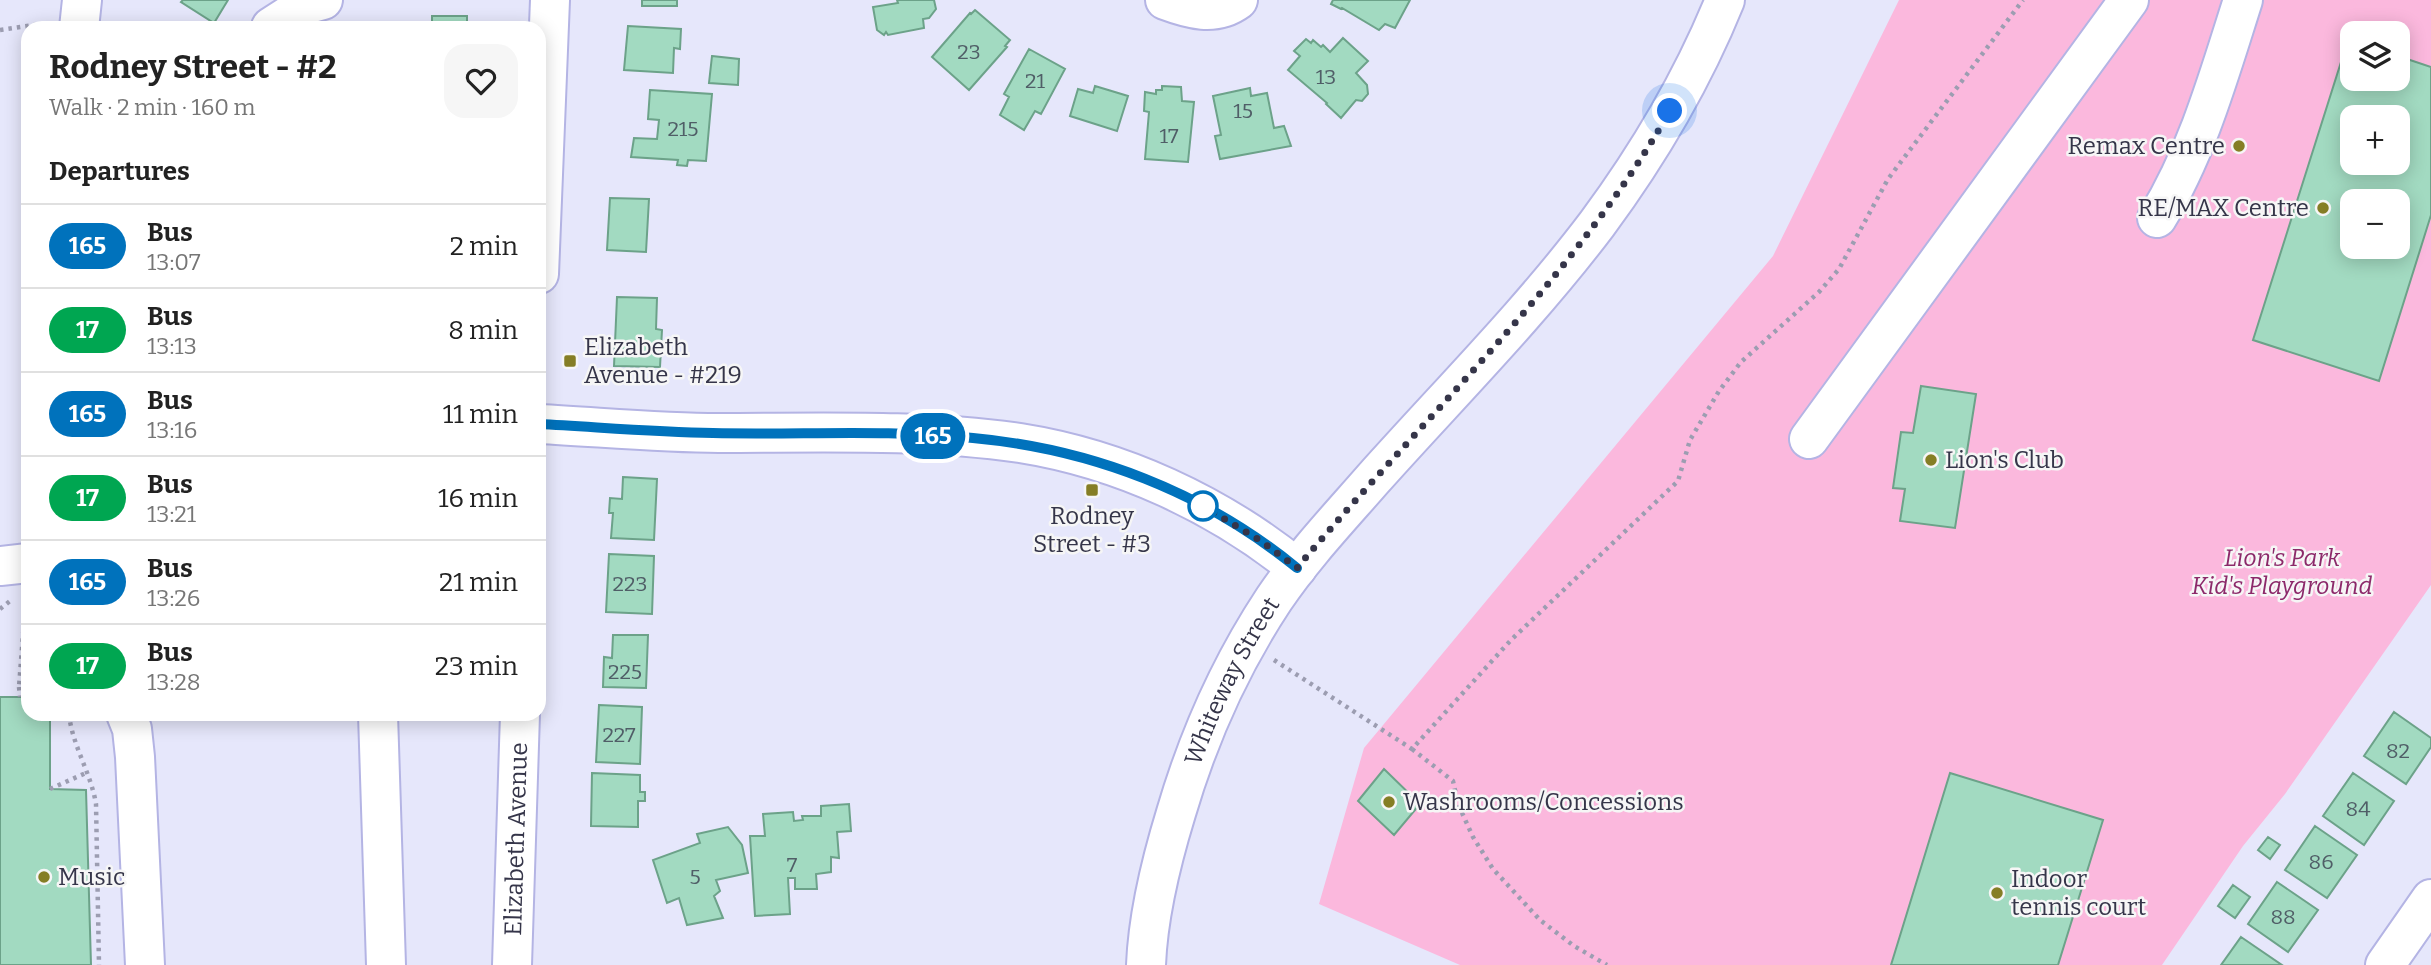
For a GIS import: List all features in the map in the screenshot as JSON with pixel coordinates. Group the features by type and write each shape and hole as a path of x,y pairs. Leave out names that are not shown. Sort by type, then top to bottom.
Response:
{"street":[{"path":"280,21 304,5 323,0"},
{"path":"546,82 550,0"},
{"path":"1166,0 1183,7 1210,12 1238,0"},
{"name":"Whiteway Street","path":"1146,965 1160,869 1194,759 1220,697 1274,600 1297,568 1541,293 1597,225 1643,159 1716,23 1725,0"},
{"path":"1809,439 2129,0"},
{"path":"2157,218 2178,183 2204,121 2243,0"},
{"path":"546,424 713,433 971,437 1055,450 1121,468 1166,487 1210,509 1261,541 1297,568"},
{"path":"129,721 135,757 145,965"},
{"path":"378,721 386,965"},
{"name":"Elizabeth Avenue","path":"512,965 520,721"},
{"path":"2385,965 2431,899"}],"path":[{"path":"1412,749 1511,640 1678,481 1690,440 1730,375 1839,270 1888,179 2023,0"},
{"path":"51,21 80,16"},
{"path":"0,30 21,26"},
{"path":"18,572 20,697"},
{"path":"1270,657 1412,749 1453,781 1458,804 1493,869 1540,920 1574,946 1607,965"},
{"path":"71,721 96,804 99,965"},
{"path":"50,789 88,772"}],"green space":[{"name":"Lion's Park Kid's Playground","path":"1899,0 2431,0 2431,585 2285,794 2243,846 2162,965 1460,965 1319,904 1364,748 1773,256"}],"building":[{"path":"228,0 215,21 211,21 181,2"},
{"path":"642,0 677,0 677,6 642,6"},
{"path":"897,0 934,0 936,9 929,18 923,19 924,28 888,35 886,32 884,35 877,30 873,7 898,3"},
{"path":"1333,0 1410,0 1395,28 1385,24 1379,30 1331,4"},
{"path":"975,10 1010,40 1005,46 1007,47 969,90 932,57"},
{"path":"432,16 467,16 467,21 432,21"},
{"path":"628,26 681,29 680,49 674,48 673,73 624,70"},
{"path":"1343,38 1368,61 1356,73 1367,85 1368,94 1362,101 1356,100 1341,118 1288,70 1300,56 1294,51 1306,39 1311,43 1313,40 1321,47 1323,45 1330,52"},
{"path":"1029,49 1065,69 1041,114 1035,111 1024,130 1000,115 1009,97 1004,94"},
{"path":"712,56 739,59 738,85 709,83"},
{"name":"RE/MAX Centre","path":"2410,60 2431,67 2431,215 2379,381 2253,340 2340,65 2340,91 2410,91"},
{"path":"1095,86 1128,96 1117,131 1070,116 1078,89 1093,93"},
{"path":"1162,86 1181,87 1182,101 1194,102 1188,162 1145,159 1149,112 1144,111 1145,92 1156,94 1156,90 1162,90"},
{"path":"1250,88 1251,96 1267,93 1274,128 1284,126 1291,146 1220,159 1215,136 1221,135 1213,96"},
{"path":"650,90 712,94 706,161 688,160 687,166 677,165 678,160 631,157 634,138 657,139 659,120 648,119"},
{"path":"610,198 649,199 646,252 607,250"},
{"path":"617,297 657,298 656,329 662,330 660,367 614,366"},
{"name":"Lion's Club","path":"1921,386 1976,394 1955,528 1900,521 1905,489 1893,488 1901,432 1913,433"},
{"path":"623,477 657,479 654,540 611,538 613,513 609,513 610,498 622,499"},
{"path":"609,554 654,556 652,614 606,612"},
{"path":"613,635 648,635 646,688 603,687 604,657 612,658"},
{"name":"Music","path":"0,697 21,697 21,721 50,721 50,789 86,790 91,965 0,965"},
{"path":"599,705 642,707 640,764 596,762"},
{"path":"2394,712 2431,738 2431,747 2406,784 2364,756"},
{"name":"Washrooms/Concessions","path":"1384,769 1420,804 1394,835 1358,801"},
{"path":"592,773 640,775 640,792 645,792 645,801 638,801 638,827 591,826"},
{"name":"Indoor tennis court","path":"1950,773 2103,820 2058,965 1891,965"},
{"path":"2353,773 2394,801 2364,845 2323,816"},
{"path":"849,804 851,831 837,832 839,858 831,857 831,872 816,874 817,889 795,889 795,878 788,878 790,914 755,916 750,836 765,836 763,814 793,812 794,821 803,820 802,816 821,816 821,806"},
{"path":"2315,826 2357,855 2327,898 2285,870"},
{"path":"728,827 742,845 748,873 716,880 720,891 714,896 723,918 687,925 679,898 667,903 653,860 700,843 697,834"},
{"path":"2268,837 2280,845 2270,859 2258,850"},
{"path":"2277,882 2318,910 2288,952 2248,924"},
{"path":"2233,885 2250,897 2235,918 2218,906"},
{"path":"2241,937 2282,965 2221,965"}],"bus line":[{"name":"165","path":"546,424 713,433 971,437 1055,450 1121,468 1166,487 1210,509 1278,552 1297,568"}],"place":[{"name":"Remax Centre","path":"2239,146"},
{"name":"RE/MAX Centre","path":"2323,208"},
{"name":"Elizabeth Avenue - #219","path":"570,361"},
{"name":"Lion's Club","path":"1931,460"},
{"name":"Rodney Street - #3","path":"1092,490"},
{"name":"Washrooms/Concessions","path":"1389,802"},
{"name":"Music","path":"44,877"},
{"name":"Indoor tennis court","path":"1997,893"}],"route":[{"path":"1203,506 1278,552 1297,568 1541,293 1597,225 1643,159 1670,111"}]}
